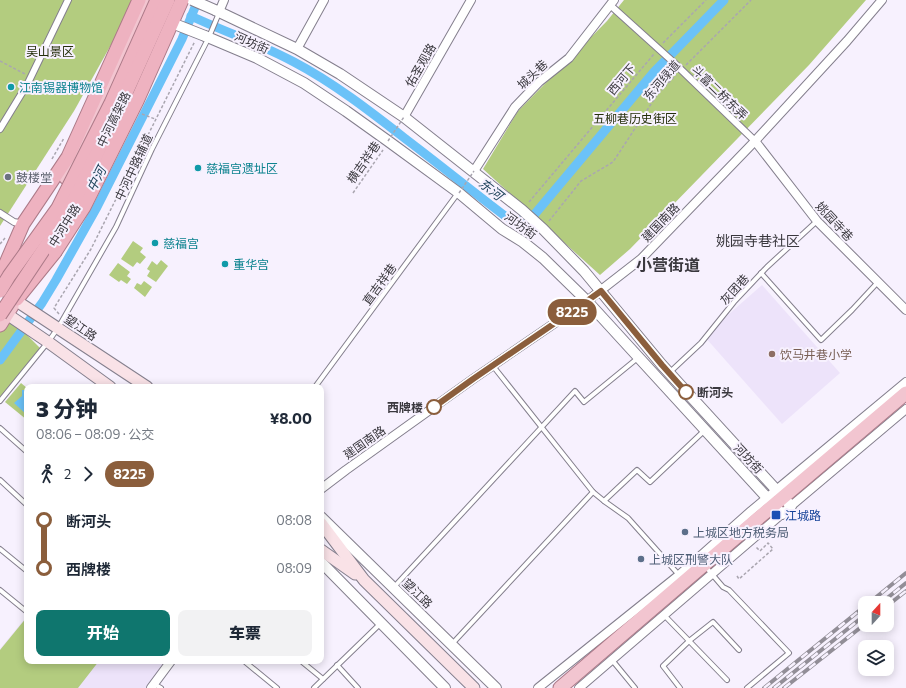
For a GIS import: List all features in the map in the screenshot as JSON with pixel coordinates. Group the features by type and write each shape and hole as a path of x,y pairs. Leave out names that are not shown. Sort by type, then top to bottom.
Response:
{"highway":[{"name":"中河高架路","path":"2,316 68,213 120,106 168,0"},
{"path":"16,300 55,252 84,206 137,101 182,0"},
{"name":"中河高架路","path":"0,290 58,208 111,103 146,1"},
{"path":"0,277 18,223 68,157 146,1"}],"main road":[{"name":"中河中路","path":"2,316 16,300 74,212 172,22 175,0"},
{"name":"中河中路","path":"0,281 52,207 104,99 146,1"},
{"name":"望江路","path":"0,290 32,311 61,323 143,384"},
{"path":"2,316 23,325 106,384"},
{"path":"560,688 656,599 708,569 779,502 904,401"},
{"path":"324,527 364,580 474,688"},
{"path":"324,552 364,580"}],"street":[{"path":"0,129 31,77 68,0"},
{"name":"河坊街","path":"192,0 298,49 340,74 404,117 524,211 601,291 779,502"},
{"path":"217,11 224,0"},
{"path":"298,49 324,0"},
{"name":"佑圣观路","path":"404,117 471,0"},
{"name":"建国南路","path":"324,487 601,291 641,259 755,141 847,41 882,0"},
{"name":"河坊街","path":"146,1 172,22 257,58 304,83 346,111 459,193 502,229 523,242 543,258 587,301 705,430 779,502"},
{"name":"斗富二桥东弄","path":"612,2 755,141"},
{"name":"城头巷","path":"474,171 515,107 539,82 569,58 612,2"},
{"name":"姚园寺巷","path":"755,141 817,221 906,310"},
{"path":"0,212 18,223"},
{"path":"538,688 656,599 679,574 779,502 906,382"},
{"name":"望江路","path":"324,520 496,688"},
{"path":"324,565 444,688"},
{"path":"580,688 664,615 708,569"},
{"path":"156,687 169,664"}],"lane":[{"name":"中河中路辅道","path":"0,401 48,342 61,323 116,227 152,149 207,37 217,11"},
{"name":"直吉祥巷","path":"317,384 459,193"},
{"name":"灰团巷","path":"669,373 701,343 734,302 761,273 817,221"},
{"path":"761,273 821,340 878,282"},
{"path":"393,588 575,392 584,402 639,357"},
{"path":"493,366 593,492 628,518 679,574"},
{"path":"0,428 24,449"},
{"path":"604,501 637,470 650,482 705,430"},
{"path":"0,480 24,502"},
{"path":"452,645 593,492"},
{"path":"0,548 24,568"},
{"path":"708,569 723,587 728,590 789,653 747,688"},
{"path":"0,590 24,610"},
{"path":"664,615 727,680"},
{"path":"314,688 381,622"},
{"path":"680,688 663,666 689,641 713,622 739,650"},
{"path":"612,660 635,688"},
{"path":"248,664 277,688"},
{"path":"305,664 323,679"},
{"path":"337,665 358,688"}],"path":[{"name":"西河下","path":"524,211 658,48 706,0"},
{"name":"东河绿道","path":"541,227 581,181 613,162 657,95 751,0"},
{"path":"61,323 54,308 91,249 195,40"},
{"path":"0,61 31,77"},
{"path":"137,112 155,119"},
{"path":"388,142 404,117"},
{"path":"51,161 66,134"},
{"name":"横吉祥巷","path":"353,193 388,142"},
{"path":"459,193 474,171"},
{"path":"0,244 18,223"},
{"path":"737,576 739,579 773,549 768,543 760,551 756,547"}],"shaded area":[{"name":"饮马井巷小学","path":"762,285 840,373 782,424 704,336"},
{"path":"24,620 24,664 169,664 151,688 0,688 0,649"}],"green space":[{"name":"吴山景区","path":"0,0 136,0 74,111 0,226"},
{"name":"五柳巷历史街区","path":"624,0 866,0 809,65 630,249 600,275 483,169 518,111 607,21"},
{"path":"133,241 143,248 140,252 146,257 140,264 137,262 133,267 121,259"},
{"path":"161,260 168,266 156,282 147,276 150,271 147,269 152,261 157,265"},
{"path":"118,263 130,272 127,276 131,279 127,284 121,280 119,282 109,275"},
{"path":"144,281 152,287 145,297 134,288 137,283 141,285"},
{"path":"7,318 19,330 0,354 0,329"},
{"path":"24,332 42,350 0,401 0,363"},
{"path":"21,383 24,386 24,418 5,402"},
{"path":"24,621 24,664 97,664 78,688 0,688 0,650"}],"water":[{"path":"22,390 24,390 24,412 14,403 22,396"}],"waterway":[{"name":"中河","path":"0,360 42,303 97,207 182,39 198,0"},
{"name":"东河","path":"191,16 256,44 309,70 352,98 505,216 519,221 534,215 654,72 724,0"}],"railway":[{"path":"878,596 906,573"},
{"path":"890,596 906,583"},
{"path":"894,600 906,591"},
{"path":"764,688 858,612"},
{"path":"774,688 858,621"},
{"path":"784,688 858,630"}],"bus line":[{"name":"8225","path":"434,407 601,291 686,392"}],"place":[{"name":"江南锡器博物馆","path":"11,87"},
{"name":"慈福宫遗址区","path":"198,168"},
{"name":"鼓楼堂","path":"8,177"},
{"name":"慈福宫","path":"155,243"},
{"name":"重华宫","path":"225,264"},
{"name":"饮马井巷小学","path":"772,354"},
{"name":"断河头","path":"686,392"},
{"name":"西牌楼","path":"434,407"},
{"name":"江城路","path":"776,515"},
{"name":"上城区地方税务局","path":"685,532"},
{"name":"上城区刑警大队","path":"641,559"}],"district":[{"name":"姚园寺巷社区","path":"758,240"},
{"name":"小营街道","path":"668,264"}]}
